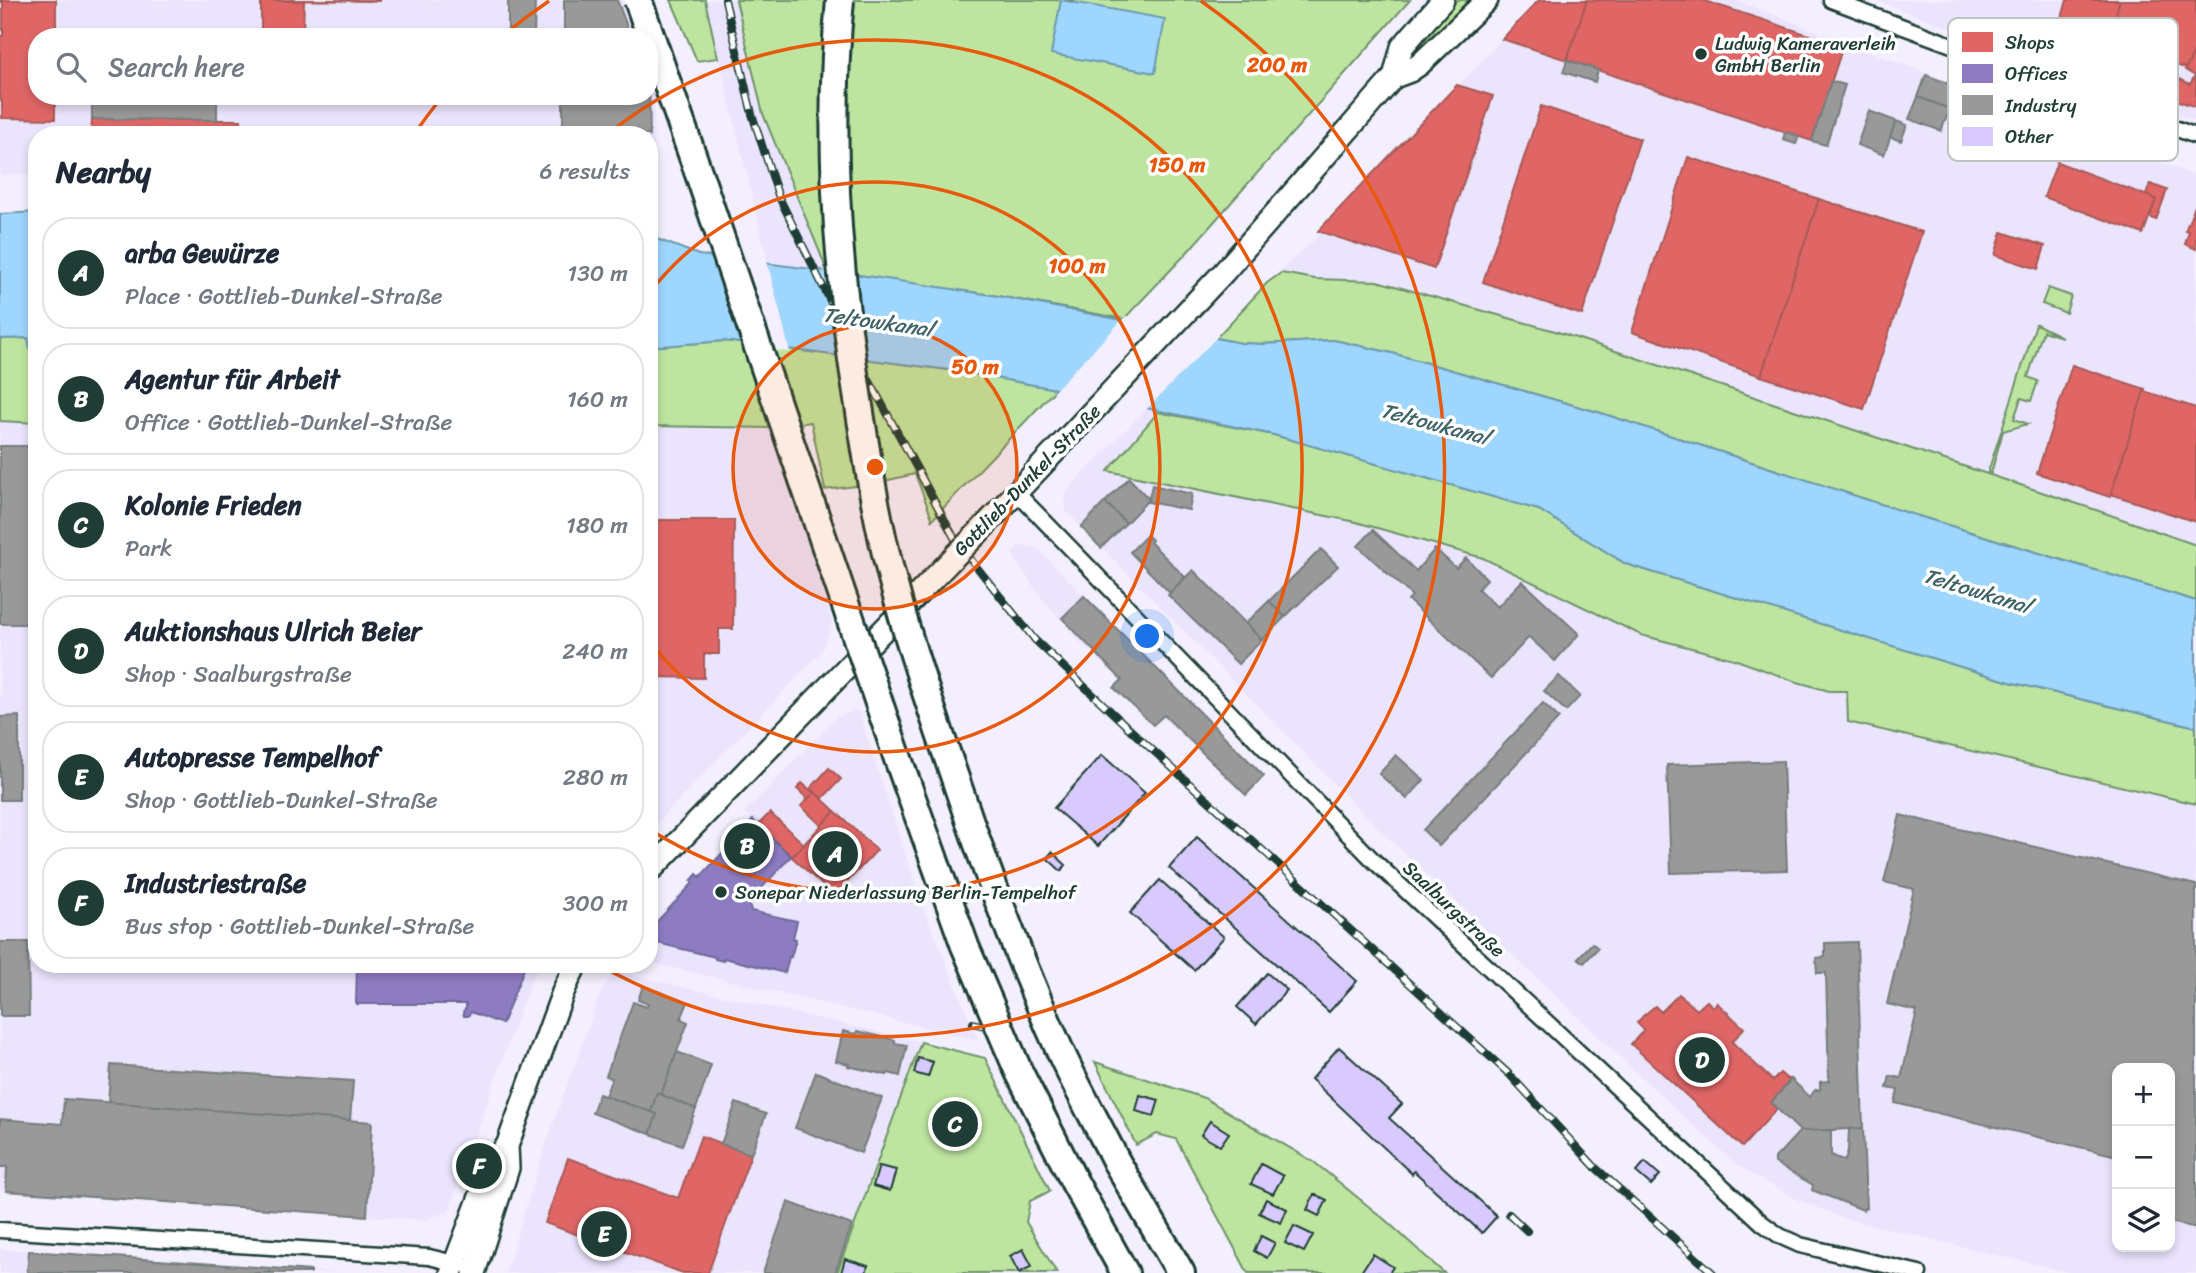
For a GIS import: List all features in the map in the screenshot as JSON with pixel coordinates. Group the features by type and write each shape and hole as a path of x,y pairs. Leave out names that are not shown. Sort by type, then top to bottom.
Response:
{"highway":[{"path":"638,0 648,28"},
{"path":"840,0 833,110 840,262 871,484 892,579 923,685 969,822 1009,929 1062,1055 1116,1161 1181,1273"},
{"path":"658,57 897,756 965,946 1018,1070 1075,1183 1125,1273"}],"street":[{"name":"Gottlieb-Dunkel-Straße","path":"658,863 955,556 1224,272 1394,77 1402,47 1443,0"},
{"name":"Gottlieb-Dunkel-Straße","path":"1394,77 1420,64 1487,0"},
{"path":"1831,0 1948,44"},
{"path":"2178,129 2196,136"},
{"name":"Saalburgstraße","path":"1016,492 1373,860 1762,1223 1780,1236 1800,1245 1919,1273"},
{"path":"0,1230 429,1257 453,1268 474,1271 508,1168 507,1146 572,973"},
{"path":"453,1268 494,1160 507,1146"}],"shaded area":[{"path":"0,0 622,0 633,28 28,28 28,105 654,105 654,126 28,126 28,174 0,175"},
{"path":"705,0 736,0 747,50 826,271 769,265"},
{"path":"1539,0 1735,0 1948,81 1948,161 2157,161 2196,176 2196,1273 2072,1273 1843,1218 1798,1200 1747,1171 1683,1116 1380,830 1066,511 1065,493 1267,283 1313,241"},
{"path":"1876,0 2196,0 2196,121 2178,114 2178,18 1948,18 1948,27"},
{"path":"0,421 28,423 28,973 536,973 511,1034 449,1211 424,1220 0,1190"},
{"path":"658,426 771,428 811,544 832,623 822,651 658,822"},
{"path":"1019,546 1037,548 1264,776 1246,795 1162,717 1153,725 1114,688 1122,679 1081,643 1037,592 1012,554"},
{"path":"858,710 923,907 978,1040 658,964 658,920 752,821 744,813 837,717"},
{"path":"613,973 623,973 921,1042 837,1273 505,1273 547,1141 599,997"},
{"path":"0,1249 270,1268 341,1273 0,1273"}],"green space":[{"path":"671,0 705,0 718,58 697,61"},
{"path":"736,0 1410,0 1183,257 1124,319 998,296 826,271 763,114"},
{"path":"1456,0 1469,0 1408,65 1403,60"},
{"path":"1281,273 1315,279 1377,281 1555,331 2196,545 2196,601 1902,511 1601,413 1392,353 1334,340 1263,344 1216,338 1267,283"},
{"path":"2048,288 2071,296 2066,313 2042,304"},
{"path":"2036,324 2062,337 2043,331 2028,377 2038,381 2031,401 2021,398 2014,419 2028,424 2003,431 1991,473 1988,472"},
{"path":"28,338 28,423 0,421 0,339"},
{"path":"724,341 957,371 1056,389 931,521 915,474 871,484 825,490 811,422 771,428 658,426 658,346"},
{"path":"1158,412 1274,435 1539,510 1626,564 2010,682 2196,727 2196,804 1848,722 1847,691 1829,691 1734,659 1641,635 1483,558 1356,522 1108,471"},
{"path":"921,1042 985,1058 1050,1191 1030,1201 1026,1222 1057,1273 837,1273"},
{"path":"1095,1062 1204,1098 1314,1162 1383,1218 1444,1273 1248,1273 1176,1139 1157,1134 1136,1145"}],"water":[{"path":"1061,0 1165,19 1155,73 1051,54"},
{"path":"28,212 28,338 0,339 0,214"},
{"name":"Teltowkanal","path":"658,239 699,255 998,296 1241,343 1334,340 1392,353 1601,413 1902,511 2196,601 2196,727 2010,682 1626,564 1539,510 1274,435 957,371 724,341 658,346"}],"pier":[{"path":"711,253 767,261 790,352 743,346"},
{"path":"824,268 856,271 867,362 836,358"},
{"path":"1126,316 1219,335 1144,412 1053,392"}],"building: Shops":[{"path":"56,0 56,28 28,28 28,105 55,105 55,119 2,118 0,36 3,36 3,2 0,2"},
{"path":"260,0 380,0 380,1"},
{"path":"261,0 304,1 303,28 261,28"},
{"path":"1539,0 1587,0 1567,60 1502,39"},
{"path":"1587,0 1702,0 1843,46 1812,141 1567,60"},
{"path":"2067,0 2120,0 2115,18 2062,18"},
{"path":"2120,0 2196,0 2196,49 2186,68 2178,66 2178,18 2115,18"},
{"path":"2196,49 2196,107 2178,101 2180,79 2190,84 2195,76 2185,70"},
{"path":"1457,85 1493,96 1434,269 1318,231"},
{"path":"1541,106 1640,139 1582,315 1483,282"},
{"path":"92,119 241,120 241,126 92,126"},
{"path":"1688,157 1819,199 1761,376 1632,332"},
{"path":"2057,162 2156,199 2143,234 2044,197"},
{"path":"2150,184 2167,190 2156,220 2150,217 2156,199 2146,195"},
{"path":"1819,199 1922,232 1864,409 1761,376"},
{"path":"2196,204 2196,249 2185,244 2189,232 2185,231"},
{"path":"2002,232 2045,246 2038,269 1995,255"},
{"path":"2072,365 2145,389 2110,497 2037,473"},
{"path":"2144,391 2196,408 2196,522 2111,494"},
{"path":"658,520 734,520 733,629 719,629 719,654 704,654 704,678 658,677"},
{"path":"829,768 841,779 822,799 811,788"},
{"path":"802,783 814,793 808,799 797,789"},
{"path":"815,792 835,811 822,826 801,806"},
{"path":"835,811 877,850 834,896 792,857"},
{"path":"770,813 804,844 792,857 758,825"},
{"path":"1679,994 1697,1010 1707,1001 1713,1007 1717,1003 1744,1028 1732,1042 1773,1081 1780,1073 1791,1079 1771,1103 1777,1109 1742,1147 1631,1044 1644,1030 1637,1023 1643,1016 1655,1006 1661,1012"},
{"path":"701,1136 751,1154 708,1273 683,1273 545,1223 568,1158 678,1198"}],"building: Offices":[{"name":"Sonepar Niederlassung Berlin-Tempelhof","path":"753,820 791,856 749,902 751,911 797,921 793,938 796,939 785,973 724,958 723,961 658,943 658,920 693,883 691,881 697,874 700,877"},
{"path":"357,973 522,973 502,1024 471,1012 464,1016 466,1004 356,1004"}],"building: Industry":[{"path":"508,0 535,0 534,28 508,28"},
{"path":"564,0 617,0 628,28 564,28"},
{"path":"1567,60 1598,70 1595,82 1563,72"},
{"path":"1926,75 1948,83 1948,108 1918,97"},
{"path":"1831,81 1845,85 1826,145 1812,141"},
{"path":"1918,97 1948,108 1941,131 1909,119"},
{"path":"92,105 217,105 217,120 92,119"},
{"path":"563,105 649,105 650,126 563,126"},
{"path":"1869,111 1896,121 1884,155 1857,145"},
{"path":"1896,121 1907,125 1901,141 1890,137"},
{"path":"1785,132 1799,136 1796,144 1783,140"},
{"path":"0,446 28,446 28,624 0,624"},
{"path":"1129,478 1149,499 1126,523 1105,502"},
{"path":"1152,485 1192,494 1189,510 1148,502"},
{"path":"1105,502 1126,523 1101,548 1081,527"},
{"path":"1373,530 1416,571 1435,549 1456,568 1466,558 1487,579 1478,589 1497,607 1522,581 1579,634 1555,661 1529,637 1491,678 1408,600 1412,596 1358,546"},
{"path":"1147,535 1152,540 1150,542 1185,577 1170,593 1130,552"},
{"path":"1321,549 1338,566 1285,617 1269,601"},
{"path":"1193,570 1262,640 1238,664 1168,595"},
{"path":"1084,596 1264,776 1246,795 1164,715 1153,725 1114,688 1122,680 1062,618"},
{"path":"1269,601 1285,617 1262,640 1246,623"},
{"path":"1559,676 1580,696 1566,711 1544,691"},
{"path":"1543,703 1559,718 1439,846 1423,830"},
{"path":"19,716 19,800 0,800 0,717"},
{"path":"1396,755 1424,780 1407,799 1379,774"},
{"path":"1783,761 1787,870 1671,873 1667,765"},
{"path":"1900,815 2196,885 2196,1228 2175,1223 2175,1063 2112,1063 2112,1155 1895,1103 1898,1090 1887,1088 1890,1076 1901,1078 1917,1011 1887,1004 1914,889 1884,882"},
{"path":"0,942 28,942 29,1016 0,1016"},
{"path":"1857,942 1863,1128 1801,1132 1771,1103 1791,1079 1810,1097 1815,1090 1820,1090 1820,1082 1829,1081 1826,973 1817,973 1816,958 1825,957 1825,943"},
{"path":"1592,943 1598,948 1584,963 1578,958"},
{"path":"643,986 688,1002 681,1019 688,1022 661,1095 657,1093 651,1112 605,1096 612,1078 606,1076 633,1002 647,1007 648,1004 638,1000"},
{"path":"843,1031 856,1034 857,1031 907,1045 900,1076 848,1066 849,1064 836,1061"},
{"path":"677,1052 711,1065 696,1109 661,1095"},
{"path":"111,1065 353,1081 350,1121 108,1103"},
{"path":"816,1072 882,1098 861,1153 795,1128"},
{"path":"657,1093 696,1109 682,1145 650,1134 657,1114 651,1112"},
{"path":"599,1094 657,1114 650,1134 592,1113"},
{"path":"64,1099 372,1122 367,1216 6,1191 7,1167 0,1167 0,1119 62,1124"},
{"path":"736,1103 766,1114 751,1154 721,1144"},
{"path":"1863,1128 1866,1208 1863,1210 1812,1190 1813,1185 1775,1163 1775,1158 1800,1131 1831,1130 1831,1155 1845,1161 1849,1129"},
{"path":"788,1202 852,1225 835,1273 763,1273"},
{"path":"29,1251 270,1268 270,1273 27,1273"},
{"path":"270,1268 311,1271 311,1273 270,1273"}],"building: Other":[{"path":"1102,755 1145,793 1098,846 1054,808"},
{"path":"1197,837 1357,981 1329,1012 1169,868"},
{"path":"1052,852 1066,865 1061,871 1047,858"},
{"path":"1160,880 1224,937 1194,970 1130,913"},
{"path":"1267,973 1287,990 1256,1024 1237,1007"},
{"path":"1339,1047 1402,1104 1389,1118 1497,1216 1482,1233 1414,1171 1412,1174 1311,1079"},
{"path":"918,1058 933,1062 928,1077 914,1073"},
{"path":"1140,1095 1159,1100 1154,1116 1136,1111"},
{"path":"1210,1121 1229,1133 1220,1146 1201,1135"},
{"path":"1645,1162 1660,1175 1651,1185 1636,1172"},
{"path":"1261,1164 1283,1176 1273,1194 1251,1184"},
{"path":"879,1166 896,1170 890,1191 873,1186"},
{"path":"1314,1194 1327,1200 1319,1216 1307,1210"},
{"path":"1266,1199 1287,1209 1281,1223 1259,1213"},
{"path":"1294,1226 1313,1235 1304,1252 1285,1243"},
{"path":"1261,1236 1275,1243 1267,1258 1254,1251"},
{"path":"1023,1249 1032,1266 1019,1273 1010,1256"},
{"path":"1373,1254 1393,1267 1389,1273 1361,1272"},
{"path":"845,1259 868,1266 866,1273 841,1273"}],"railway":[{"path":"725,0 752,114 778,195 867,376 956,541 1035,640 1509,1074 1596,1168 1713,1273"},
{"path":"973,1023 984,1026"},
{"path":"1509,1214 1527,1231"}],"place":[{"name":"Ludwig Kameraverleih GmbH Berlin","path":"1701,54"},
{"name":"Agentur für Arbeit","path":"747,846"},
{"name":"arba Gewürze","path":"835,854"},
{"name":"Sonepar Niederlassung Berlin-Tempelhof","path":"721,892"},
{"name":"Auktionshaus Ulrich Beier","path":"1702,1060"},
{"name":"Kolonie Frieden","path":"955,1124"},
{"name":"Industriestraße","path":"479,1166"},
{"name":"Autopresse Tempelhof","path":"604,1234"}]}
